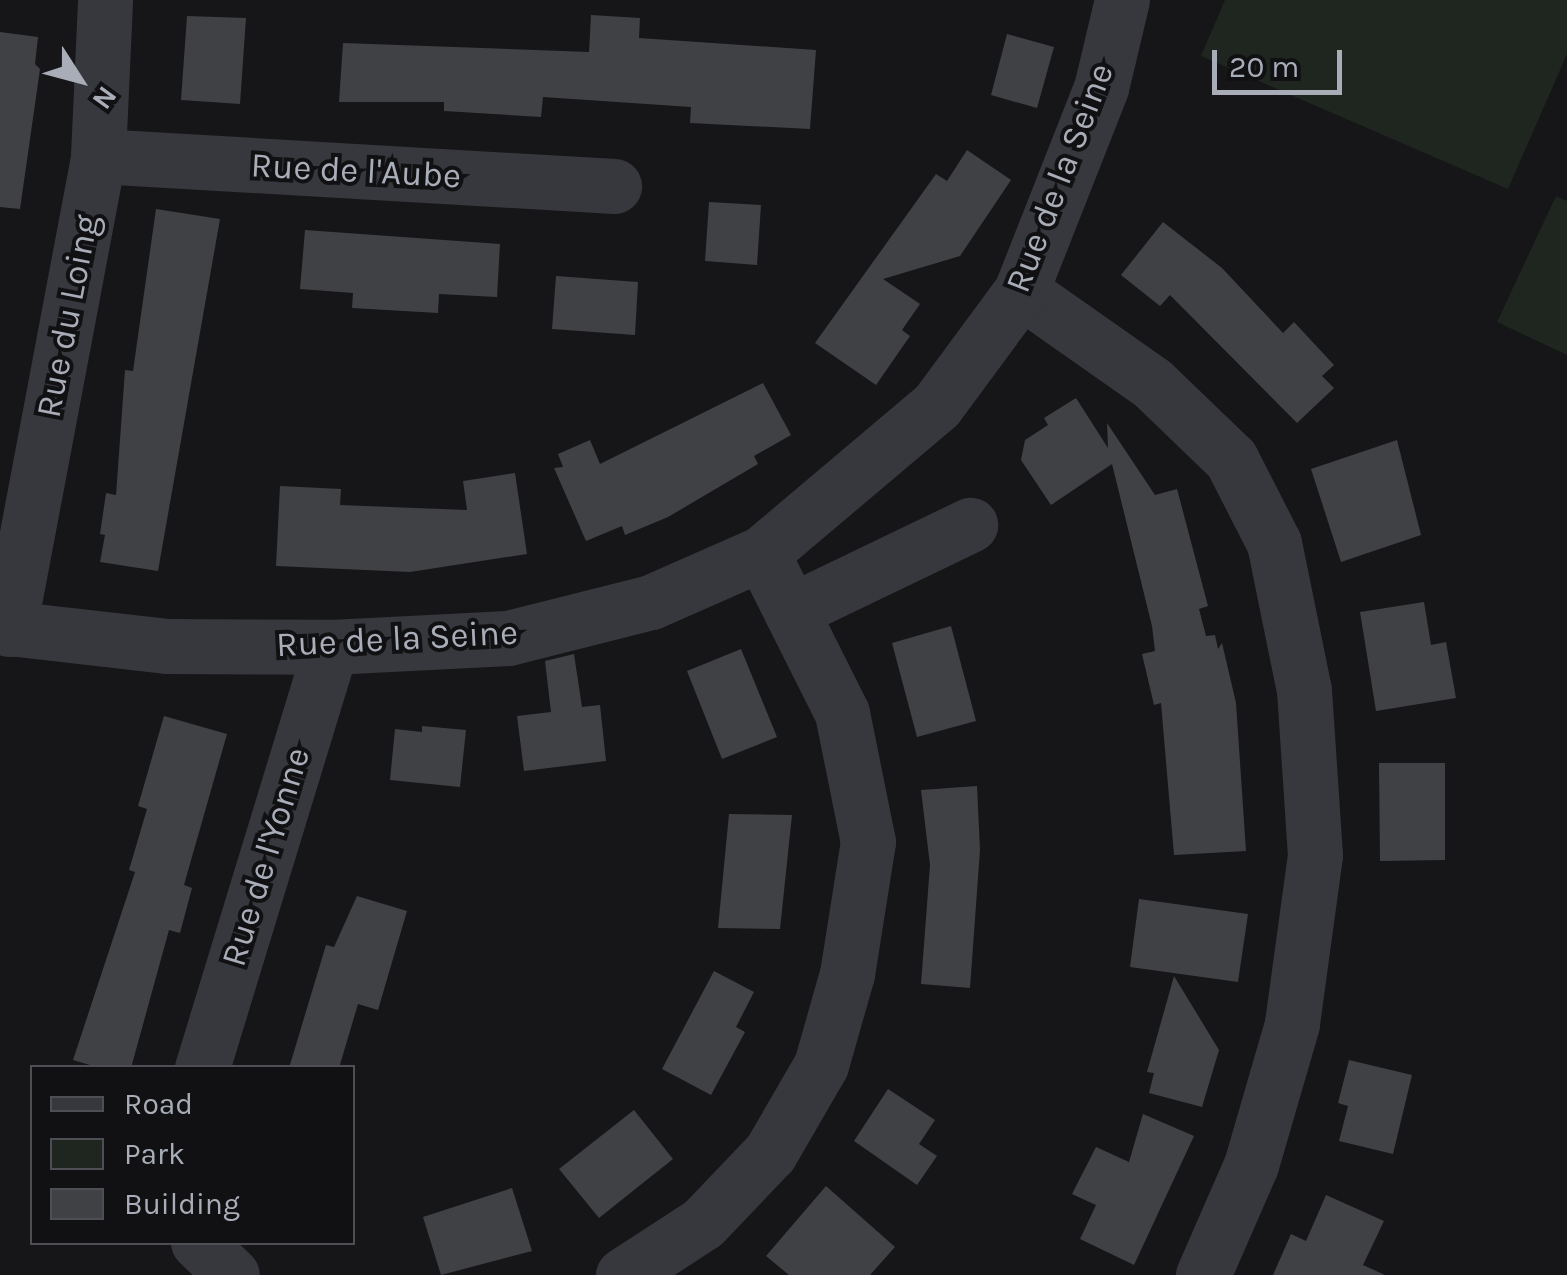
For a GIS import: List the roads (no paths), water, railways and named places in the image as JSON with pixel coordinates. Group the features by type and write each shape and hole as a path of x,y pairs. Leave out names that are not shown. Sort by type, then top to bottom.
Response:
{"street":[{"name":"Rue du Loing","path":"4,628 98,156 106,0"},
{"name":"Rue de la Seine","path":"4,628 166,646 331,648 508,638 651,602 762,554 937,406 1021,291 1101,88 1122,0"},
{"name":"Rue de l'Aube","path":"98,156 614,186"},
{"path":"1021,291 1152,383 1231,458 1274,543 1304,690 1315,855 1292,1024 1251,1164 1203,1275"},
{"path":"790,611 970,525"},
{"path":"623,1275 703,1222 770,1152 822,1065 847,974 868,842 842,713 762,554"},
{"name":"Rue de l'Yonne","path":"203,1065 331,648"},
{"path":"201,1245 232,1275"}]}
